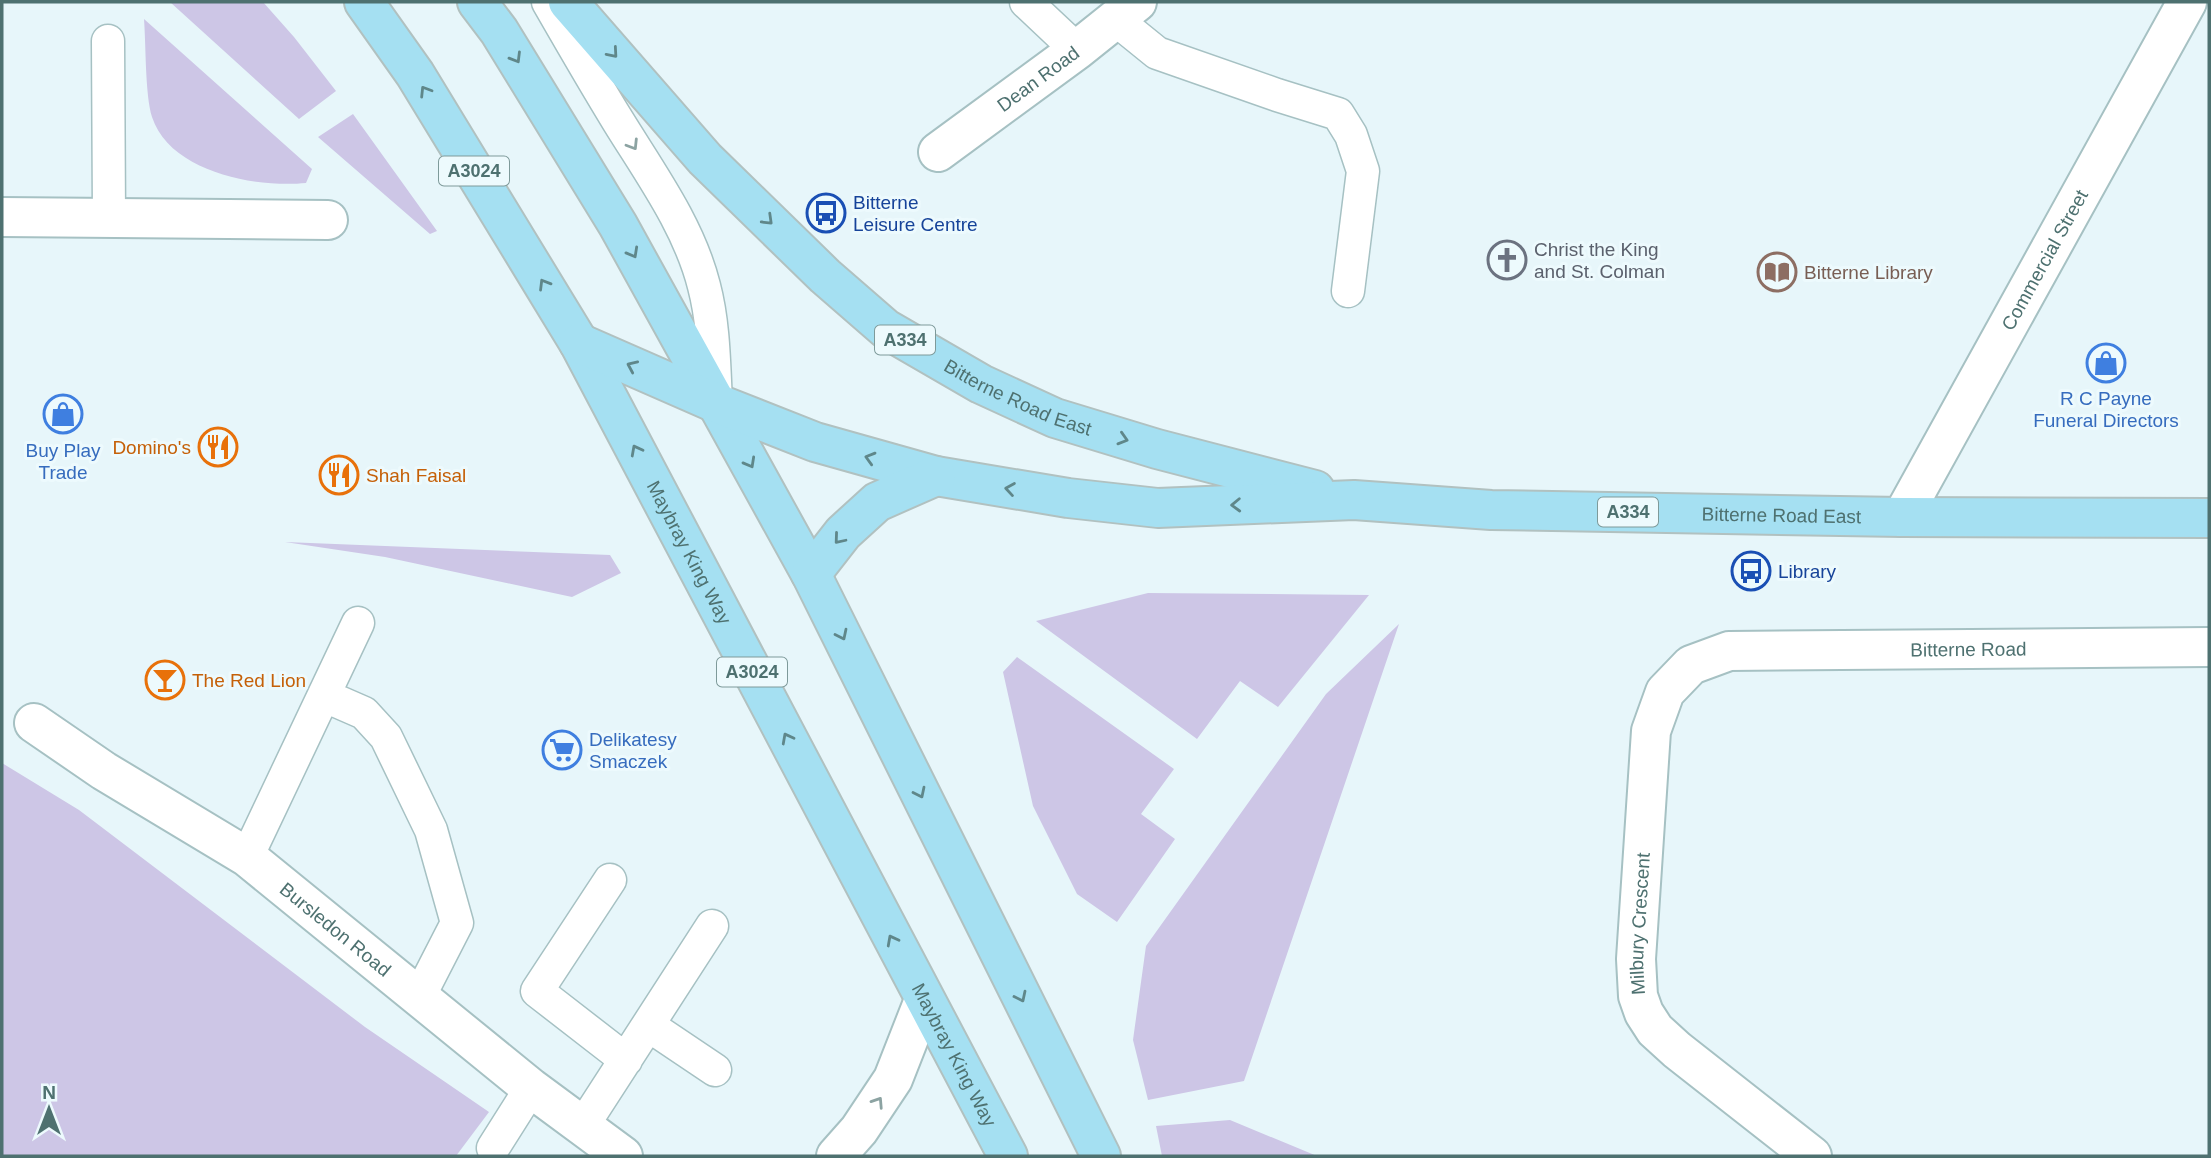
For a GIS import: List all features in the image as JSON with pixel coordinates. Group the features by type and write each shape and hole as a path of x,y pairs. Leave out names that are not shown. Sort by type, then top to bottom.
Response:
{"main road":[{"name":"Maybray King Way","path":"364,2 415,74 579,343 1008,1156"},
{"path":"477,2 499,31 618,225 811,574 1101,1156"},
{"name":"Bitterne Road East","path":"568,2 705,159 825,276 886,329 981,384 1055,418 1157,449 1354,500"},
{"name":"Bitterne Road East","path":"579,343 716,403 815,442 936,476 1068,498 1158,508 1354,500 1491,510 1902,517 2209,518"},
{"path":"811,574 843,533 877,502 936,476"}],"street":[{"name":"Commercial Street","path":"1902,517 2187,2"},
{"name":"Dean Road","path":"938,152 1077,50 1126,10"},
{"path":"2,216 328,220"},
{"name":"Bitterne Road","path":"1728,651 2209,647"},
{"name":"Milbury Crescent","path":"1728,651 1691,665 1665,692 1651,731 1636,959 1638,996 1644,1013 1655,1030 1812,1156"},
{"name":"Bursledon Road","path":"34,723 104,771 247,857 531,1088 623,1156"},
{"path":"836,1156 859,1130 893,1079 924,1000"}],"lane":[{"path":"548,2 689,242 704,287 714,347 716,403"},
{"path":"1026,2 1077,50"},
{"path":"1126,10 1157,53 1338,114 1351,135 1363,171 1348,291"},
{"path":"108,41 109,217"},
{"path":"247,857 358,623"},
{"path":"325,696 364,713 386,737 431,830 457,923 419,998"},
{"path":"610,880 537,991 626,1060"},
{"path":"582,1127 712,926"},
{"path":"648,1025 715,1070"},
{"path":"493,1148 531,1088"}],"shaded area":[{"path":"170,2 263,2 336,91 299,119"},
{"path":"144,19 312,169 306,183 263,183 240,179 217,173 176,151 162,136 152,117 147,83"},
{"path":"353,114 437,231 430,234 318,137"},
{"path":"285,542 610,555 621,573 572,597 385,557"},
{"path":"1148,593 1369,595 1278,707 1240,681 1197,739 1036,621"},
{"path":"1399,624 1244,1081 1148,1100 1133,1040 1146,946 1326,694"},
{"path":"1017,657 1174,769 1141,814 1175,839 1117,922 1077,894 1033,806 1003,672"},
{"path":"2,763 79,810 365,1027 489,1112 456,1156 2,1156"},
{"path":"1230,1120 1317,1156 1162,1156 1156,1126"}],"place":[{"name":"Bitterne Leisure Centre","path":"826,213"},
{"name":"Christ the King and St. Colman","path":"1507,260"},
{"name":"Bitterne Library","path":"1777,272"},
{"name":"R C Payne Funeral Directors","path":"2106,363"},
{"name":"Buy Play Trade","path":"63,414"},
{"name":"Domino's","path":"218,447"},
{"name":"Shah Faisal","path":"339,475"},
{"name":"Library","path":"1751,571"},
{"name":"The Red Lion","path":"165,680"},
{"name":"Delikatesy Smaczek","path":"562,750"}]}
